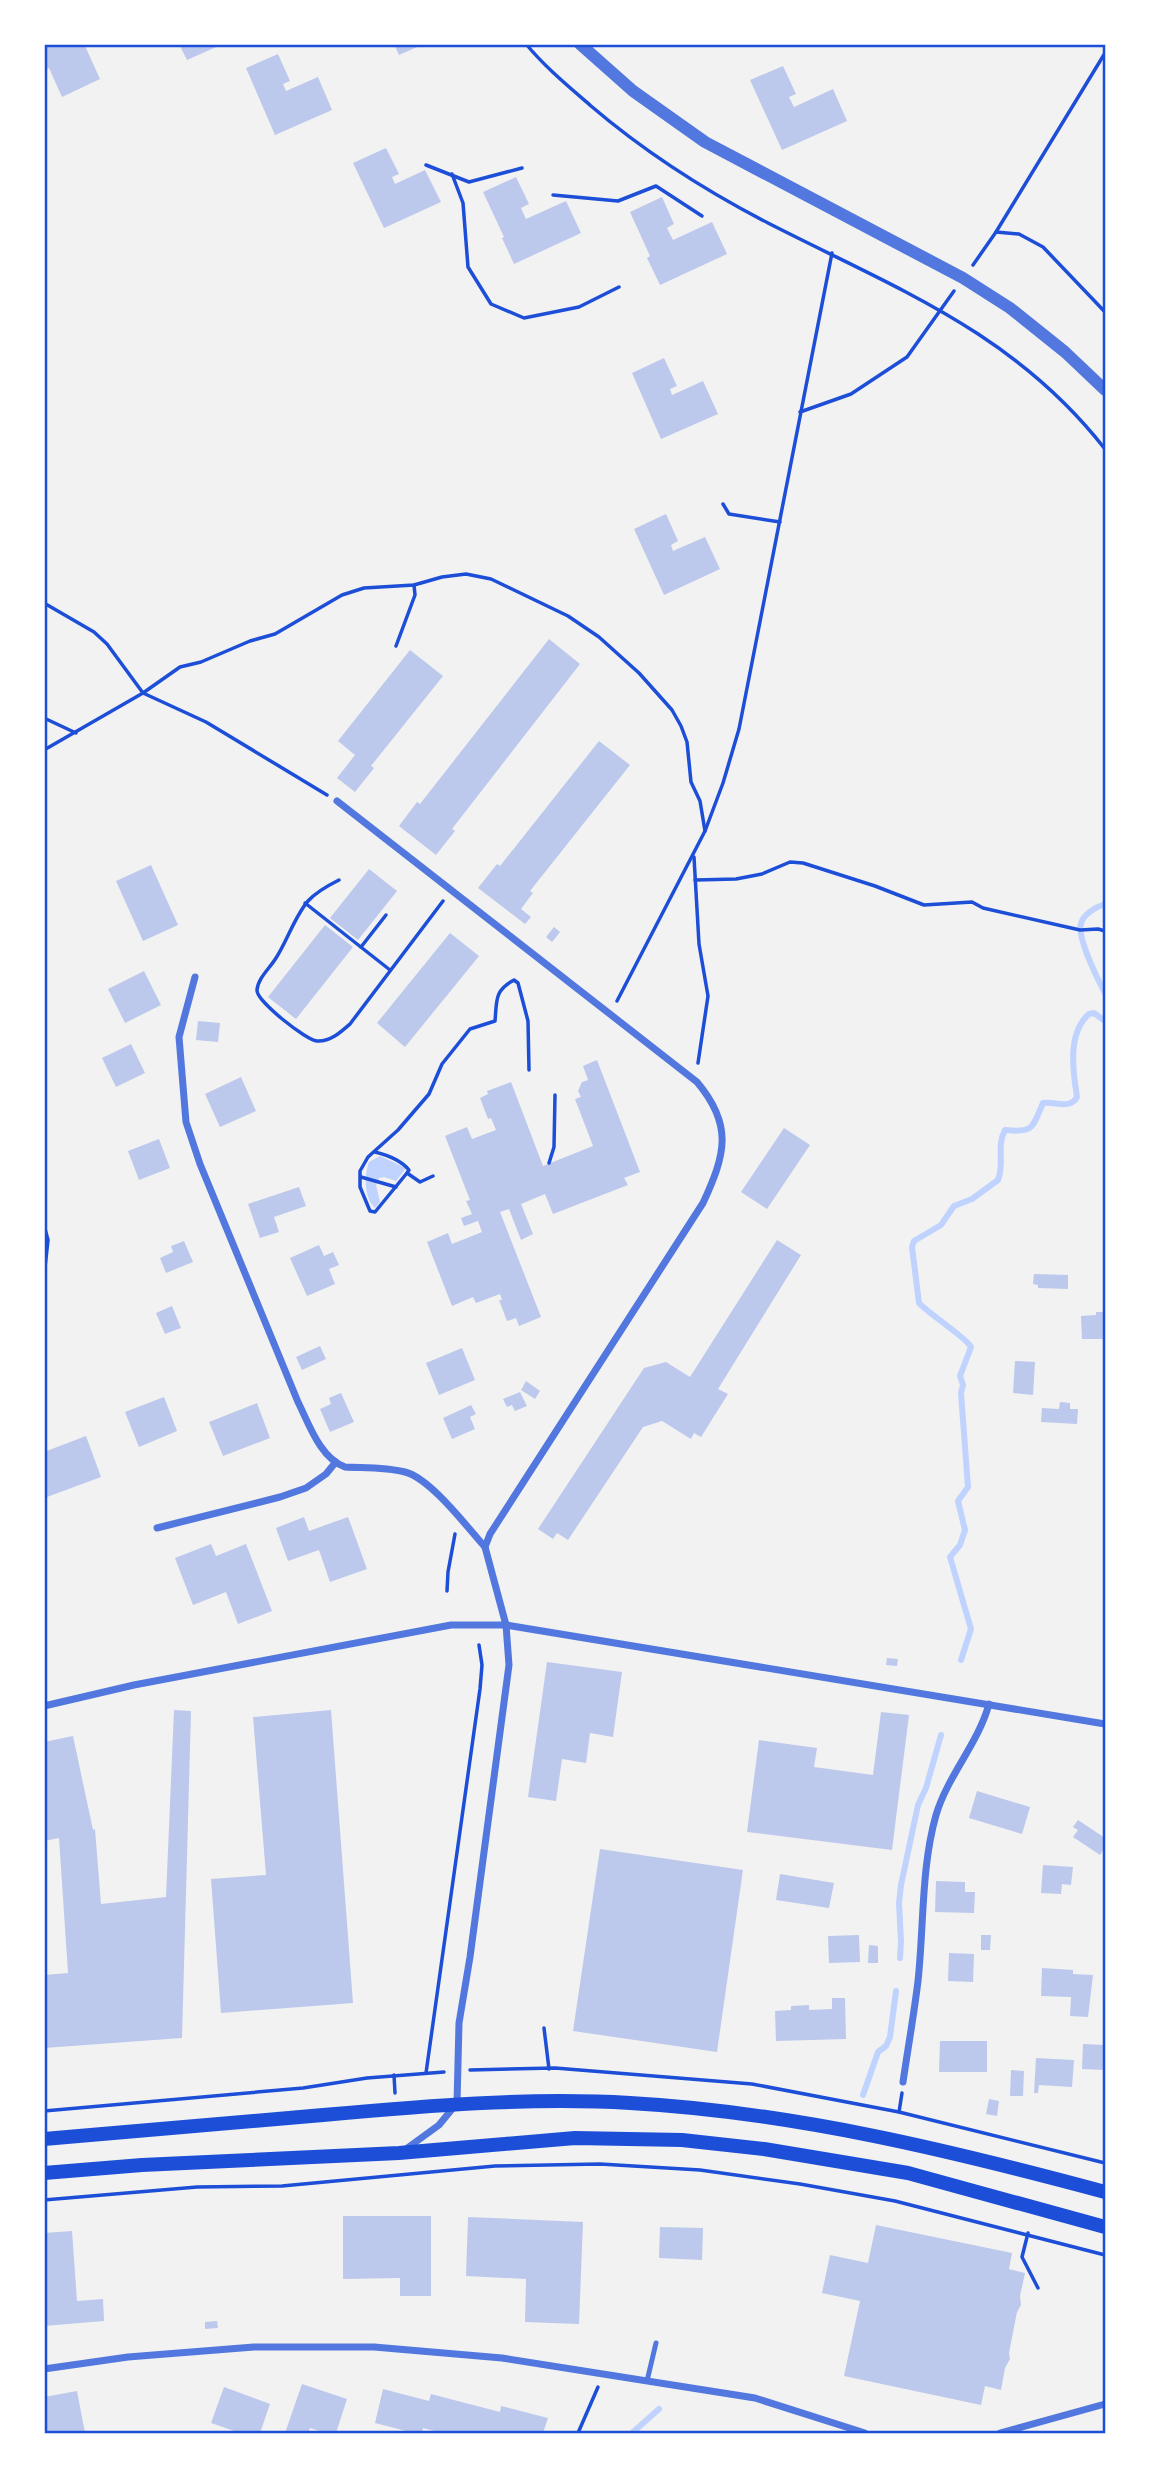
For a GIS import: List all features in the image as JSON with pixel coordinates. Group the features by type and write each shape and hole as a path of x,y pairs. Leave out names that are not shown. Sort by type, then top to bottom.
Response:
{"main road":[{"path":"44,2139 457,2103 628,2103 744,2112 840,2128 1022,2169 1105,2192"},
{"path":"44,2173 142,2165 399,2153 575,2138 632,2138 725,2143 908,2172 1105,2227"}],"street":[{"path":"580,44 633,91 705,142 963,278 1010,308 1065,352 1105,390"},
{"path":"337,801 682,1070 707,1094 723,1131 720,1166 703,1203 490,1534 485,1547"},
{"path":"195,977 179,1037 186,1122 200,1164 298,1402 317,1440 335,1463 345,1467 408,1472 436,1493 485,1547 506,1625 509,1665 459,2023 457,2103 439,2125 399,2153"},
{"path":"157,1528 306,1488 326,1474 335,1463"},
{"path":"44,1706 134,1685 451,1625 506,1625 1105,1724"},
{"path":"904,2082 918,1981 926,1873 937,1814 950,1784 980,1732 989,1704"},
{"path":"44,2369 128,2357 254,2347 374,2347 502,2358 755,2398 865,2433"},
{"path":"1000,2433 1105,2404"}],"lane":[{"path":"647,2381 656,2343"}],"path":[{"path":"526,44 541,63 632,140 681,174 769,223 941,310 1003,350 1041,379 1070,407 1105,449"},
{"path":"800,412 850,394 907,357 996,232 1105,53"},
{"path":"426,165 469,182 522,168"},
{"path":"452,174 463,203 468,267 491,304 524,318 579,307 619,287"},
{"path":"553,195 618,201 656,186 702,216"},
{"path":"996,232 1018,234 1043,247 1105,312"},
{"path":"608,1014 694,855 723,783 739,729 832,253"},
{"path":"723,504 729,514 780,522"},
{"path":"44,750 142,693 180,667 201,662 250,641 275,634 342,595 364,588 414,585 466,574 491,579 568,616 621,655 672,710 681,726 687,742 691,782 700,801 705,831"},
{"path":"396,646 415,595 414,585"},
{"path":"44,603 94,632 107,644 142,693 206,722 337,801"},
{"path":"44,718 76,733"},
{"path":"694,855 699,944 708,996 698,1063"},
{"path":"695,880 736,879 762,874 790,862 803,863 924,905 972,902 983,908 1080,930 1105,931"},
{"path":"339,880 318,891 305,903 292,931 261,978 257,990 258,998 309,1038 318,1041 340,1034 350,1024 451,891"},
{"path":"305,903 390,970"},
{"path":"361,947 386,915"},
{"path":"374,1151 393,1158 409,1170 375,1212 370,1211 360,1187 363,1178 360,1171 368,1157 374,1151 398,1130 429,1094 442,1064 470,1029 495,1021 498,994 502,987 514,980 518,983 528,1020 529,1070"},
{"path":"549,1163 554,1147 555,1095"},
{"path":"407,1173 420,1182 433,1176"},
{"path":"363,1178 396,1186"},
{"path":"44,1225 48,1240 44,1277"},
{"path":"447,1591 447,1572 456,1530"},
{"path":"426,2073 480,1689 480,1645"},
{"path":"544,2028 549,2069"},
{"path":"476,2070 549,2069 752,2084 899,2112 1105,2163"},
{"path":"44,2111 303,2088 368,2078 437,2072"},
{"path":"44,2200 197,2187 282,2186 495,2166 600,2164 699,2170 895,2201 1028,2233 1105,2255"},
{"path":"1028,2233 1022,2257 1038,2288"},
{"path":"578,2433 603,2374"}],"water":[{"path":"380,1156 406,1168 396,1181 379,1178 376,1185 380,1202 375,1208 367,1192 366,1173 369,1162"}],"building":[{"path":"44,44 89,44 85,46 100,79 62,97 49,68 44,70"},
{"path":"179,44 223,44 187,60"},
{"path":"394,44 424,44 399,55"},
{"path":"278,54 290,81 283,84 286,91 318,77 332,110 275,135 246,68"},
{"path":"783,66 796,94 789,97 794,107 833,89 847,121 782,150 750,80"},
{"path":"386,148 399,174 392,177 395,184 425,170 441,202 384,228 353,163"},
{"path":"516,177 529,204 521,208 526,219 566,201 581,233 514,264 483,192"},
{"path":"662,197 674,224 667,228 673,240 712,222 727,254 660,285 630,212"},
{"path":"664,358 677,386 670,389 672,395 703,381 718,414 661,439 632,373"},
{"path":"666,514 678,541 671,545 673,551 705,537 720,569 664,595 634,529"},
{"path":"549,639 580,664 452,829 455,831 436,855 399,826 417,802 420,804"},
{"path":"410,650 443,676 371,766 374,768 355,792 337,778 355,755 338,741"},
{"path":"599,741 630,765 530,891 533,893 521,909 531,917 525,924 478,888 497,864 500,866"},
{"path":"151,865 178,925 143,941 116,881"},
{"path":"369,869 397,891 358,940 330,918"},
{"path":"325,925 353,947 296,1019 268,997"},
{"path":"554,927 560,932 552,942 546,937"},
{"path":"450,933 479,956 405,1047 377,1023"},
{"path":"144,971 161,1005 125,1023 108,989"},
{"path":"198,1021 220,1023 218,1042 196,1040"},
{"path":"131,1044 145,1073 116,1087 102,1058"},
{"path":"597,1060 640,1172 624,1178 628,1185 553,1214 545,1194 521,1204 533,1234 521,1240 509,1209 500,1212 541,1317 519,1326 516,1318 507,1321 499,1300 502,1300 500,1294 476,1303 473,1297 452,1306 427,1242 448,1233 452,1244 482,1232 478,1221 464,1226 461,1218 472,1214 466,1201 470,1200 445,1136 467,1127 472,1139 496,1130 491,1118 488,1119 480,1098 488,1094 487,1091 511,1082 543,1166 593,1146 575,1099 581,1097 578,1091 582,1082 588,1080 583,1066"},
{"path":"241,1077 256,1111 220,1127 205,1094"},
{"path":"784,1128 810,1145 767,1209 741,1192"},
{"path":"159,1139 170,1168 139,1180 128,1151"},
{"path":"299,1187 306,1206 274,1217 279,1232 260,1238 248,1204"},
{"path":"777,1240 801,1255 718,1389 728,1394 701,1437 694,1433 691,1439 662,1421 643,1427 568,1540 557,1533 553,1539 538,1529 644,1368 666,1362 690,1377"},
{"path":"184,1241 193,1262 166,1273 160,1258 173,1252 171,1246"},
{"path":"319,1245 324,1256 333,1252 339,1265 329,1269 335,1284 307,1296 290,1258"},
{"path":"1034,1274 1068,1275 1068,1289 1038,1288 1038,1285 1033,1284"},
{"path":"172,1306 181,1328 165,1334 156,1313"},
{"path":"1096,1312 1105,1312 1105,1339 1082,1339 1081,1316 1096,1315"},
{"path":"320,1346 326,1359 302,1370 296,1357"},
{"path":"462,1348 475,1380 439,1395 426,1363"},
{"path":"1015,1361 1035,1362 1033,1395 1013,1393"},
{"path":"526,1381 540,1391 535,1399 521,1390"},
{"path":"520,1392 527,1406 515,1411 512,1405 507,1407 503,1399"},
{"path":"341,1393 354,1422 330,1432 320,1409 331,1404 329,1398"},
{"path":"164,1397 177,1431 139,1447 125,1412"},
{"path":"1060,1402 1070,1403 1070,1409 1078,1409 1077,1424 1041,1422 1042,1408 1059,1409"},
{"path":"257,1403 270,1438 223,1456 209,1422"},
{"path":"471,1405 476,1414 470,1417 475,1429 452,1439 443,1418"},
{"path":"86,1436 101,1477 47,1497 44,1487 44,1452"},
{"path":"304,1517 309,1531 348,1517 367,1569 330,1582 319,1550 288,1561 276,1528"},
{"path":"211,1544 216,1556 246,1544 272,1611 238,1624 226,1592 193,1605 175,1558"},
{"path":"887,1658 898,1659 897,1666 886,1665"},
{"path":"547,1662 622,1672 613,1737 590,1733 586,1763 562,1759 556,1801 528,1797"},
{"path":"174,1710 191,1711 182,2038 44,2048 44,1975 68,1973 59,1838 44,1841 44,1742 73,1736 93,1830 95,1829 101,1904 166,1897"},
{"path":"331,1710 353,2003 221,2013 211,1879 266,1875 253,1717"},
{"path":"881,1712 909,1715 892,1850 747,1832 759,1740 817,1748 814,1767 873,1775"},
{"path":"977,1791 1030,1807 1022,1834 969,1818"},
{"path":"1078,1820 1105,1838 1105,1847 1100,1855 1073,1837 1078,1830 1073,1827"},
{"path":"600,1849 743,1870 717,2052 573,2031"},
{"path":"1043,1865 1073,1867 1071,1885 1062,1884 1061,1894 1041,1893"},
{"path":"780,1874 834,1883 829,1908 776,1900"},
{"path":"936,1881 965,1882 965,1892 975,1892 974,1913 935,1912"},
{"path":"859,1935 860,1962 829,1963 828,1936"},
{"path":"981,1935 991,1935 990,1950 981,1950"},
{"path":"869,1945 878,1946 878,1963 868,1963"},
{"path":"949,1953 974,1954 973,1982 948,1981"},
{"path":"1042,1968 1073,1970 1073,1974 1093,1975 1088,2017 1070,2016 1071,1997 1041,1996"},
{"path":"832,1998 845,1998 846,2039 776,2041 775,2011 791,2010 791,2006 809,2005 809,2010 832,2009"},
{"path":"940,2041 987,2041 987,2072 939,2072"},
{"path":"1083,2044 1105,2045 1105,2070 1082,2069"},
{"path":"1036,2058 1074,2060 1072,2087 1039,2085 1038,2093 1034,2093"},
{"path":"1011,2070 1024,2071 1023,2096 1010,2096"},
{"path":"989,2099 999,2101 997,2116 986,2114"},
{"path":"343,2216 431,2216 431,2296 400,2296 400,2278 343,2279"},
{"path":"468,2217 583,2222 579,2324 525,2322 526,2279 466,2276"},
{"path":"876,2225 1012,2253 1009,2269 1025,2273 1010,2359 1005,2368 1001,2390 985,2386 981,2405 844,2376 860,2301 822,2293 830,2255 868,2263"},
{"path":"660,2227 703,2228 702,2260 659,2258"},
{"path":"72,2231 77,2301 103,2299 104,2321 44,2326 44,2233"},
{"path":"217,2321 218,2328 205,2329 205,2322"},
{"path":"302,2384 347,2399 336,2433 310,2428 308,2433 285,2433"},
{"path":"224,2387 270,2404 260,2433 240,2433 211,2423"},
{"path":"383,2389 429,2401 431,2394 500,2412 501,2406 548,2418 543,2433 442,2433 423,2428 422,2433 414,2433 375,2423"},
{"path":"77,2391 85,2433 44,2433 44,2397"}],"waterway":[{"path":"1105,904 1087,914 1081,924 1082,939 1105,993"},
{"path":"961,1660 971,1629 950,1557 960,1545 965,1530 958,1501 968,1487 961,1393 963,1385 960,1376 971,1347 919,1303 912,1247 914,1241 941,1225 954,1206 972,1199 998,1180 1001,1142 1005,1130 1022,1131 1031,1127 1043,1103 1066,1104 1074,1101 1077,1097 1073,1053 1077,1031 1089,1014 1094,1013 1105,1021"},
{"path":"900,1958 901,1885 918,1805 926,1788 941,1735"},
{"path":"863,2095 878,2052 886,2046 890,2037 896,1991"},
{"path":"632,2433 659,2409"}]}
